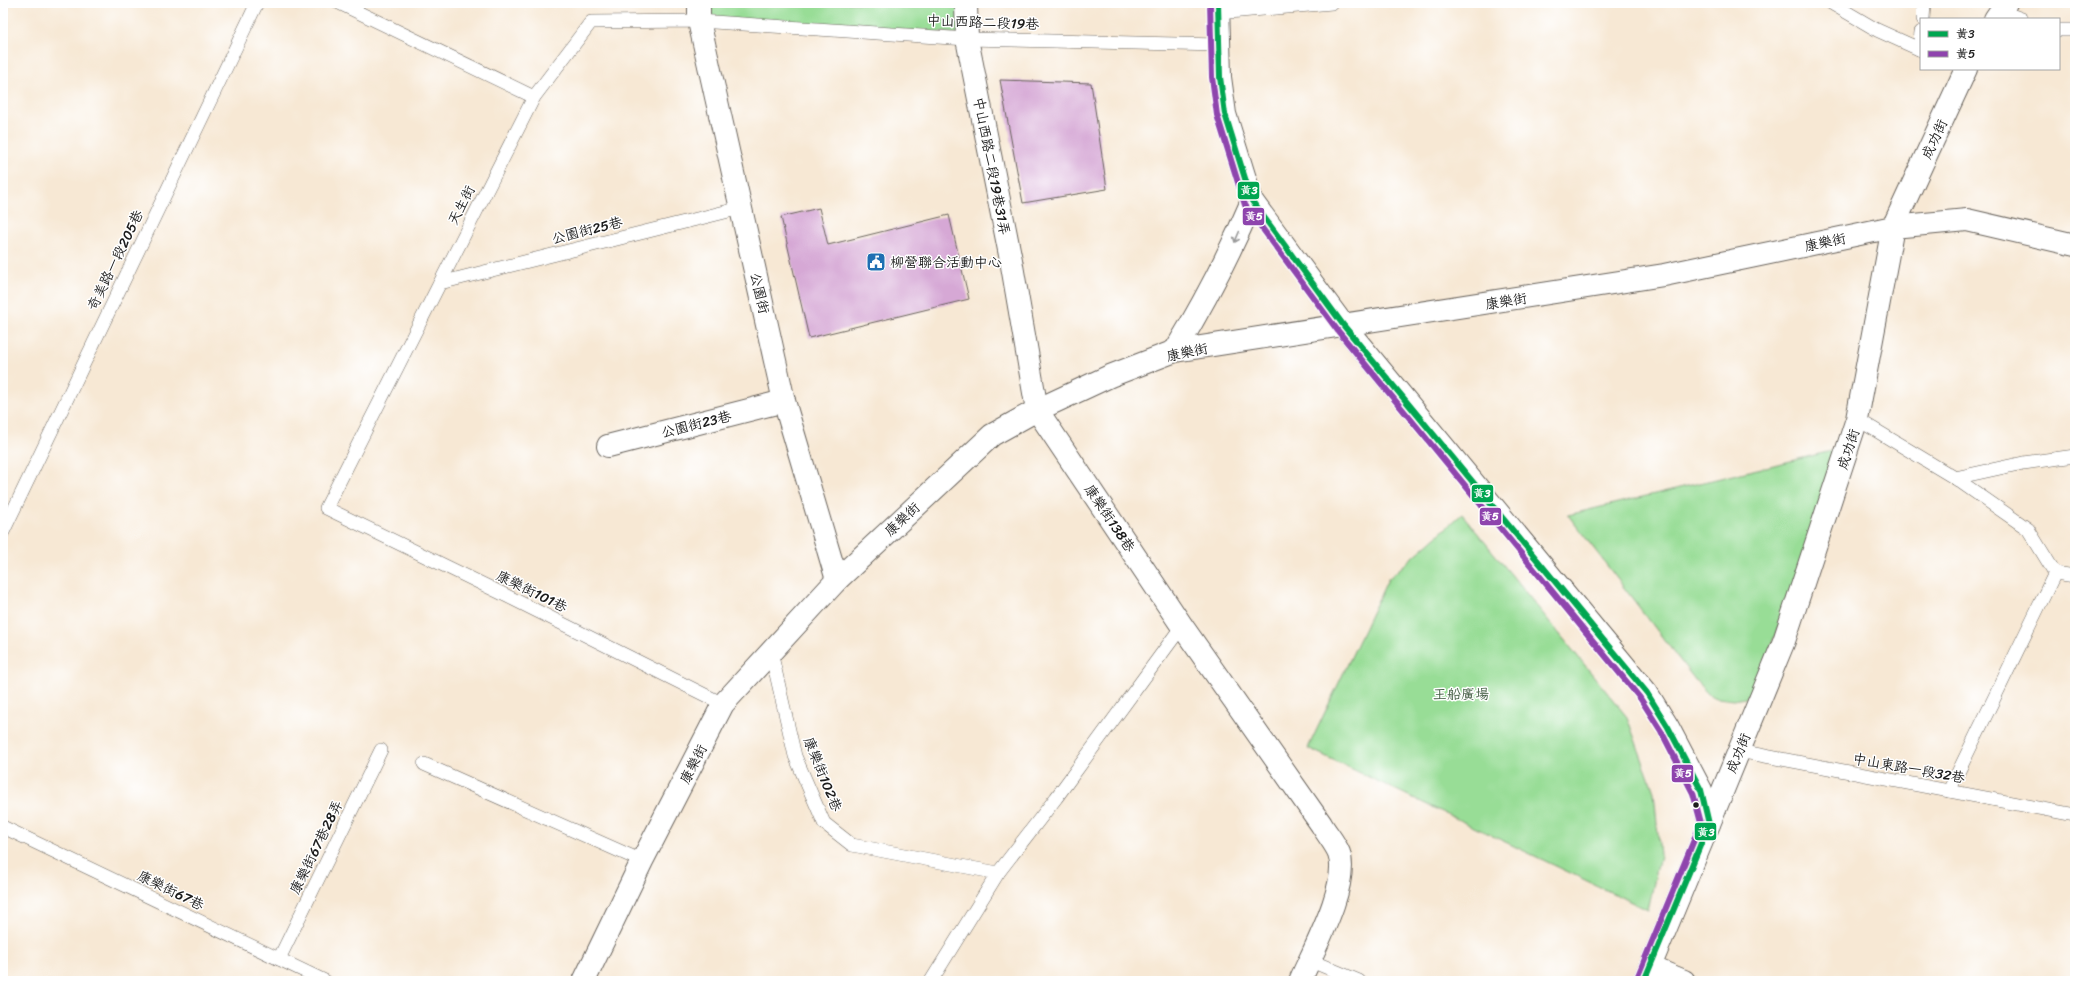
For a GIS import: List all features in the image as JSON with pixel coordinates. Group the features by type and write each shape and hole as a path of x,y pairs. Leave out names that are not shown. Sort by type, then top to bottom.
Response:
{"street":[{"name":"中山西路二段19巷31弄","path":"966,3 966,39 1011,260 1037,410"},
{"path":"1218,8 1220,78 1225,114 1242,175 1252,201 1344,326 1647,693 1668,727 1698,783 1709,824"},
{"name":"公園街","path":"699,12 784,401 837,580"},
{"name":"成功街","path":"1647,974 1784,641 1857,419 1892,228 1966,70"},
{"path":"1175,351 1206,299 1232,247 1252,201"},
{"name":"康樂街","path":"584,981 642,861 724,704 837,580 992,435 1037,410 1110,376 1175,351 1344,326 1664,275 1892,228 1968,220 2075,245"},
{"name":"公園街23巷","path":"608,446 784,401"},
{"name":"康樂街138巷","path":"1037,410 1182,626 1321,824 1339,854 1341,877 1334,902 1300,981"},
{"path":"1647,974 1684,981"}],"lane":[{"name":"奇美路一段205巷","path":"3,532 256,3"},
{"path":"339,3 534,97"},
{"path":"1218,8 1332,3"},
{"path":"1831,3 1877,30 1920,49"},
{"path":"1922,18 1924,3"},
{"path":"2000,11 2019,18"},
{"name":"天生街","path":"326,508 534,97 592,22 699,12"},
{"name":"中山西路二段19巷","path":"699,12 966,39 1218,45"},
{"path":"2060,30 2075,30"},
{"name":"公園街25巷","path":"440,283 741,208"},
{"path":"1857,419 1955,478 2028,529 2055,573 2075,576"},
{"path":"1955,478 2023,464 2075,456"},
{"name":"康樂街101巷","path":"326,508 724,704"},
{"path":"1949,791 2055,573"},
{"path":"930,981 998,873 1056,798 1182,626"},
{"name":"康樂街102巷","path":"771,652 795,756 824,822 852,845 998,873"},
{"name":"康樂街67巷28弄","path":"279,959 381,750"},
{"name":"中山東路一段32巷","path":"1739,751 1832,770 2075,815"},
{"path":"424,764 642,861"},
{"name":"康樂街67巷","path":"3,827 325,981"},
{"path":"1309,960 1359,981"}],"green space":[{"path":"702,3 962,3 963,34 702,18"},
{"path":"1844,448 1806,555 1757,682 1746,698 1733,700 1711,697 1696,681 1568,515"},
{"name":"王船廣場","path":"1462,514 1627,717 1654,792 1660,855 1648,910 1308,748 1388,579"}],"building":[{"path":"1000,80 1091,83 1107,189 1023,203"},
{"name":"柳營聯合活動中心","path":"819,208 828,245 949,215 969,299 809,338 781,217"}],"transit line":[{"name":"黃5","path":"1210,3 1212,77 1217,115 1245,205 1338,331 1640,698 1661,731 1693,793 1701,823 1637,978"},
{"name":"黃3","path":"1218,3 1220,77 1225,114 1252,201 1344,326 1647,693 1668,727 1701,790 1709,824 1644,981"}],"place":[{"name":"柳營聯合活動中心","path":"876,262"}]}
